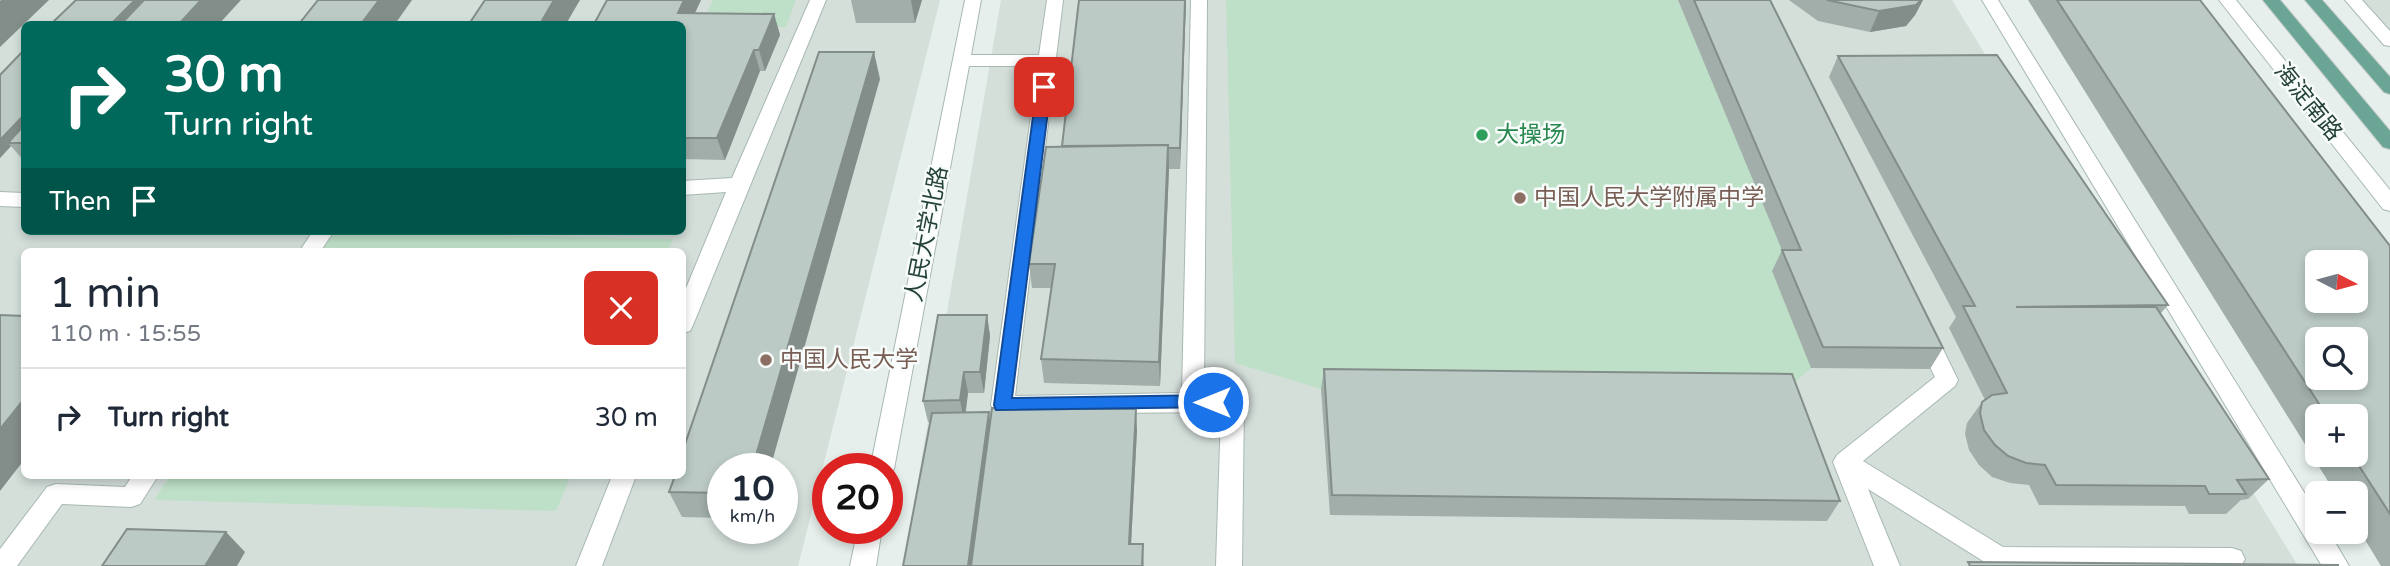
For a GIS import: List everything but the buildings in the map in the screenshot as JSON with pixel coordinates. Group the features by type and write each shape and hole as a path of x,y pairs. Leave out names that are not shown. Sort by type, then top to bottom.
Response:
{"main road":[{"name":"海淀南路","path":"2271,0 2390,143"},
{"path":"2313,0 2390,88"}],"street":[{"path":"686,316 818,0"},
{"name":"人民大学北路","path":"885,453 973,0"},
{"path":"1055,0 1002,405 1233,403 1229,566"},
{"path":"1194,402 1199,0"},
{"path":"1990,0 2336,566"},
{"name":"海淀南路","path":"2227,0 2390,204"},
{"path":"2353,0 2382,23 2390,41"},
{"path":"961,61 1047,60"},
{"path":"686,188 739,184"},
{"path":"0,199 21,200"},
{"path":"1845,462 1947,380 1917,319"},
{"path":"1845,462 1999,558 2232,559"},
{"path":"1845,462 1887,566"},
{"path":"2,566 56,494 131,497 144,479"},
{"path":"589,566 623,479"},
{"path":"863,566 867,544"}],"shaded area":[{"name":"中国人民大学","path":"0,0 940,0 826,453 812,453 812,510 798,566 0,566"},
{"name":"中国人民大学附属中学","path":"1001,0 1952,0 2298,566 903,566"},
{"path":"2356,0 2390,0 2390,37"}],"green space":[{"path":"713,0 796,0 786,27 701,27"},
{"name":"大操场","path":"1226,0 1678,0 1791,271 1811,368 1781,395 1321,389 1235,363"},
{"path":"333,235 673,239 669,248 324,248"},
{"path":"168,479 570,479 556,511 154,500"}],"place":[{"name":"大操场","path":"1482,135"},
{"name":"中国人民大学附属中学","path":"1520,198"},
{"name":"中国人民大学","path":"766,360"}],"route":[{"path":"1044,87 1002,405 1213,402"}]}
